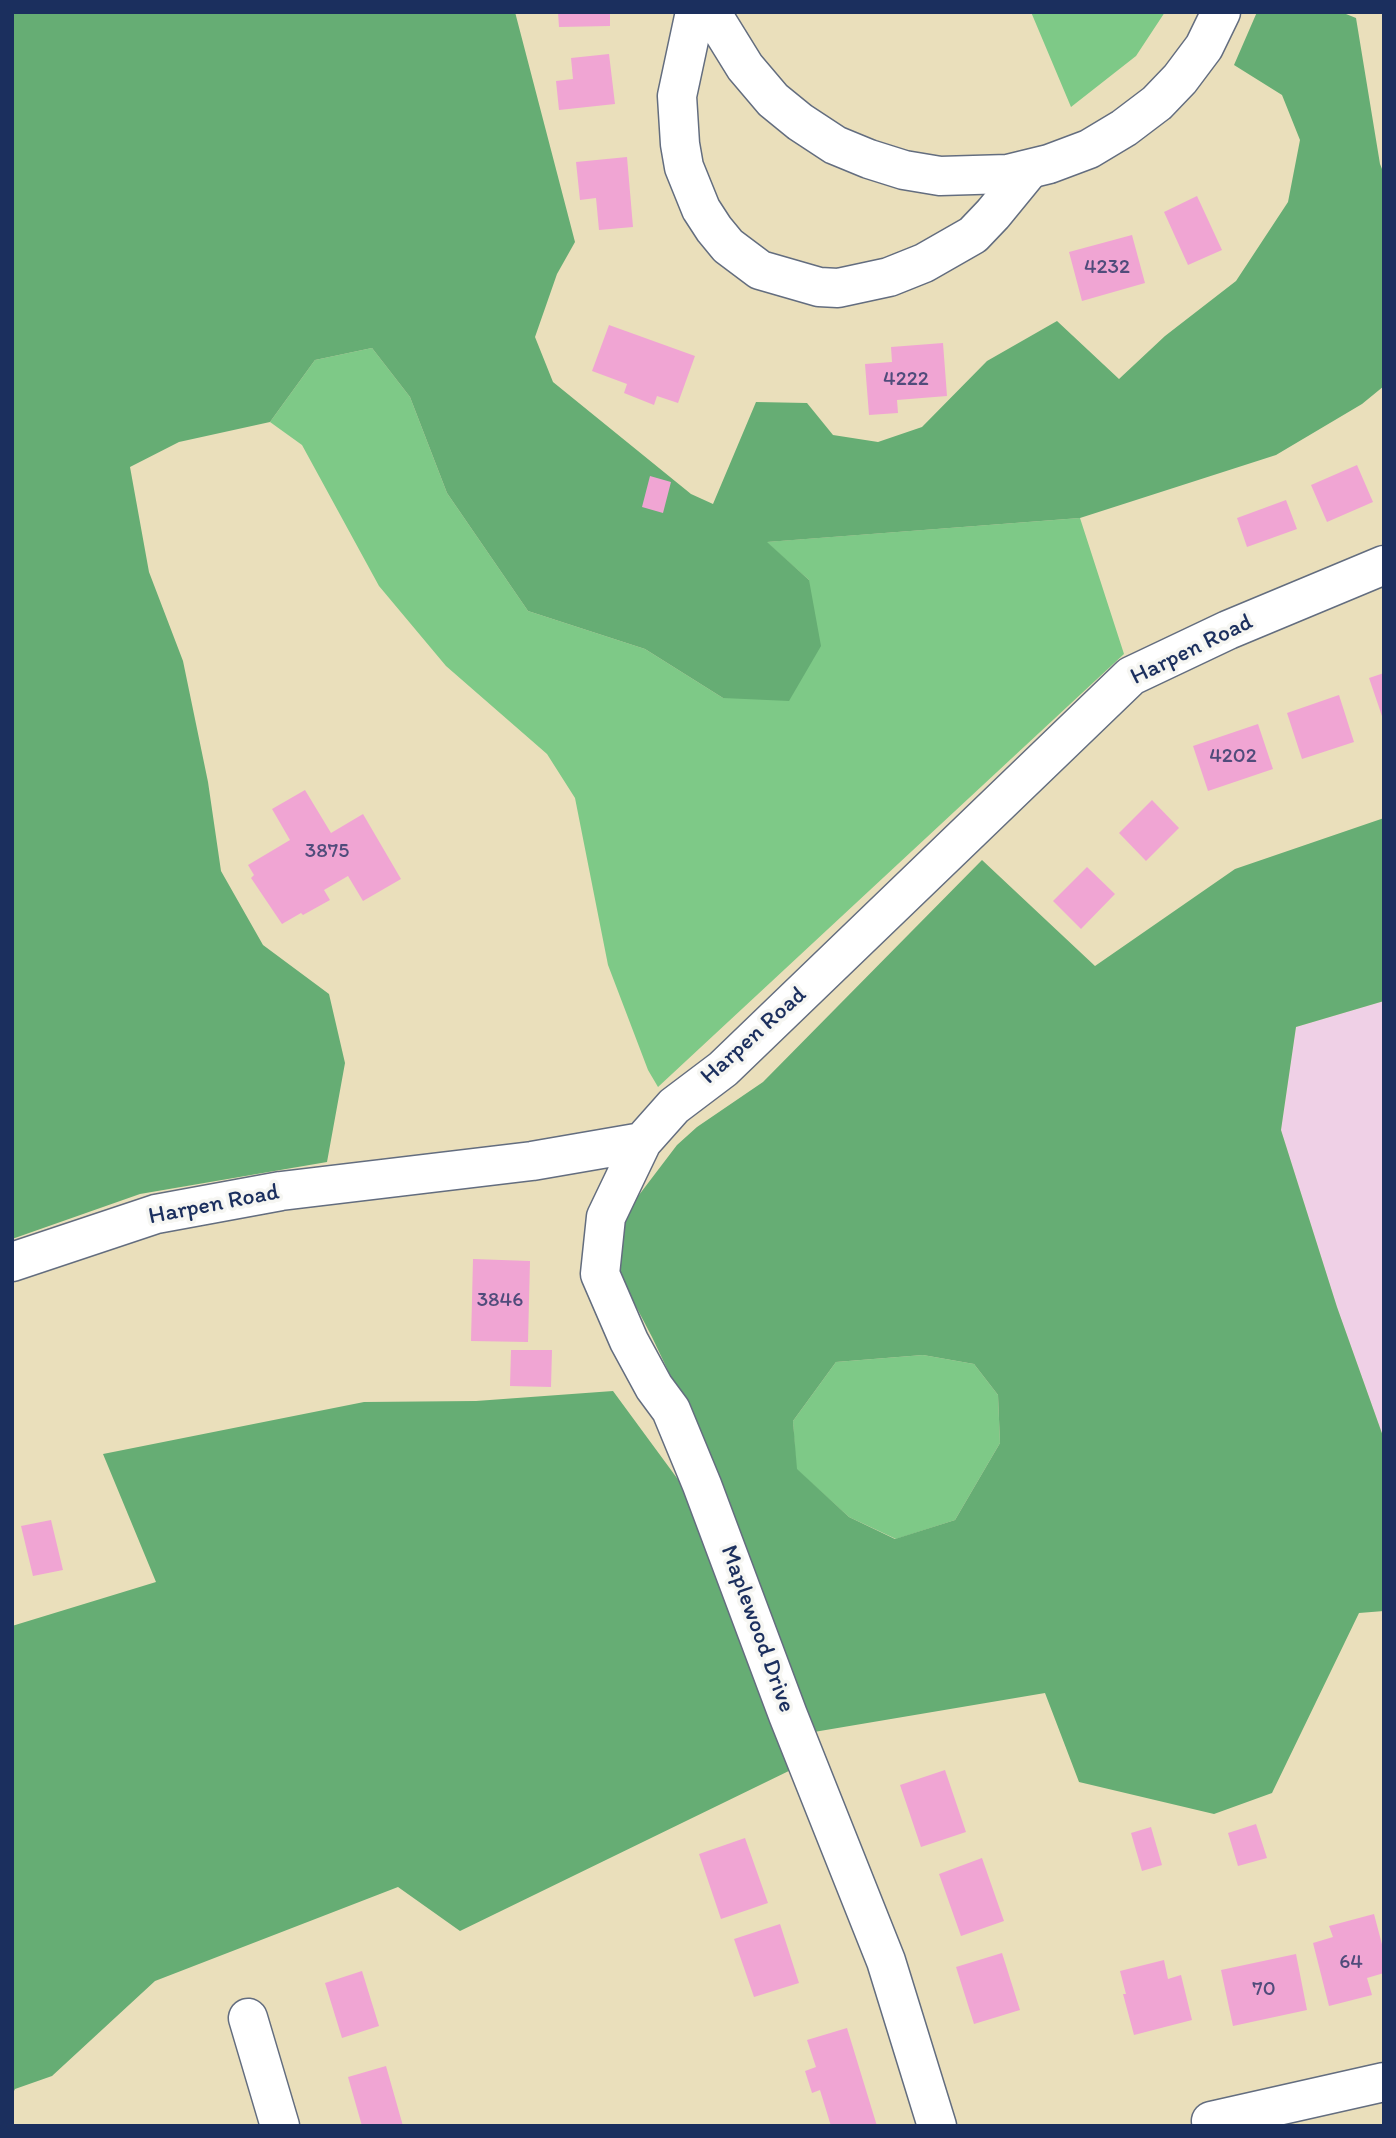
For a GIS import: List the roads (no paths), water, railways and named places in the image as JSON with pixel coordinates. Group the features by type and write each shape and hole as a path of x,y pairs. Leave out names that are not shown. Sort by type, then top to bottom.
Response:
{"street":[{"path":"695,12 677,96 684,167 701,209 714,229 728,246 760,270 800,284 819,287 838,288 889,277 924,263 973,235 1029,170"},
{"path":"712,12 745,67 773,100 800,122 835,145 869,159 904,170 940,176 997,175 1029,170 1089,149 1124,128 1157,103 1180,79 1204,47 1221,12"},
{"name":"Harpen Road","path":"12,1262 156,1214 281,1191 532,1161 642,1142 674,1106 723,1069 1131,676 1228,630 1384,565"},
{"name":"Maplewood Drive","path":"642,1142 606,1217 600,1274 629,1341 654,1387 671,1410 702,1485 788,1715 886,1961 937,2126"},
{"path":"248,2018 280,2126"},
{"path":"1211,2121 1384,2082"}]}
